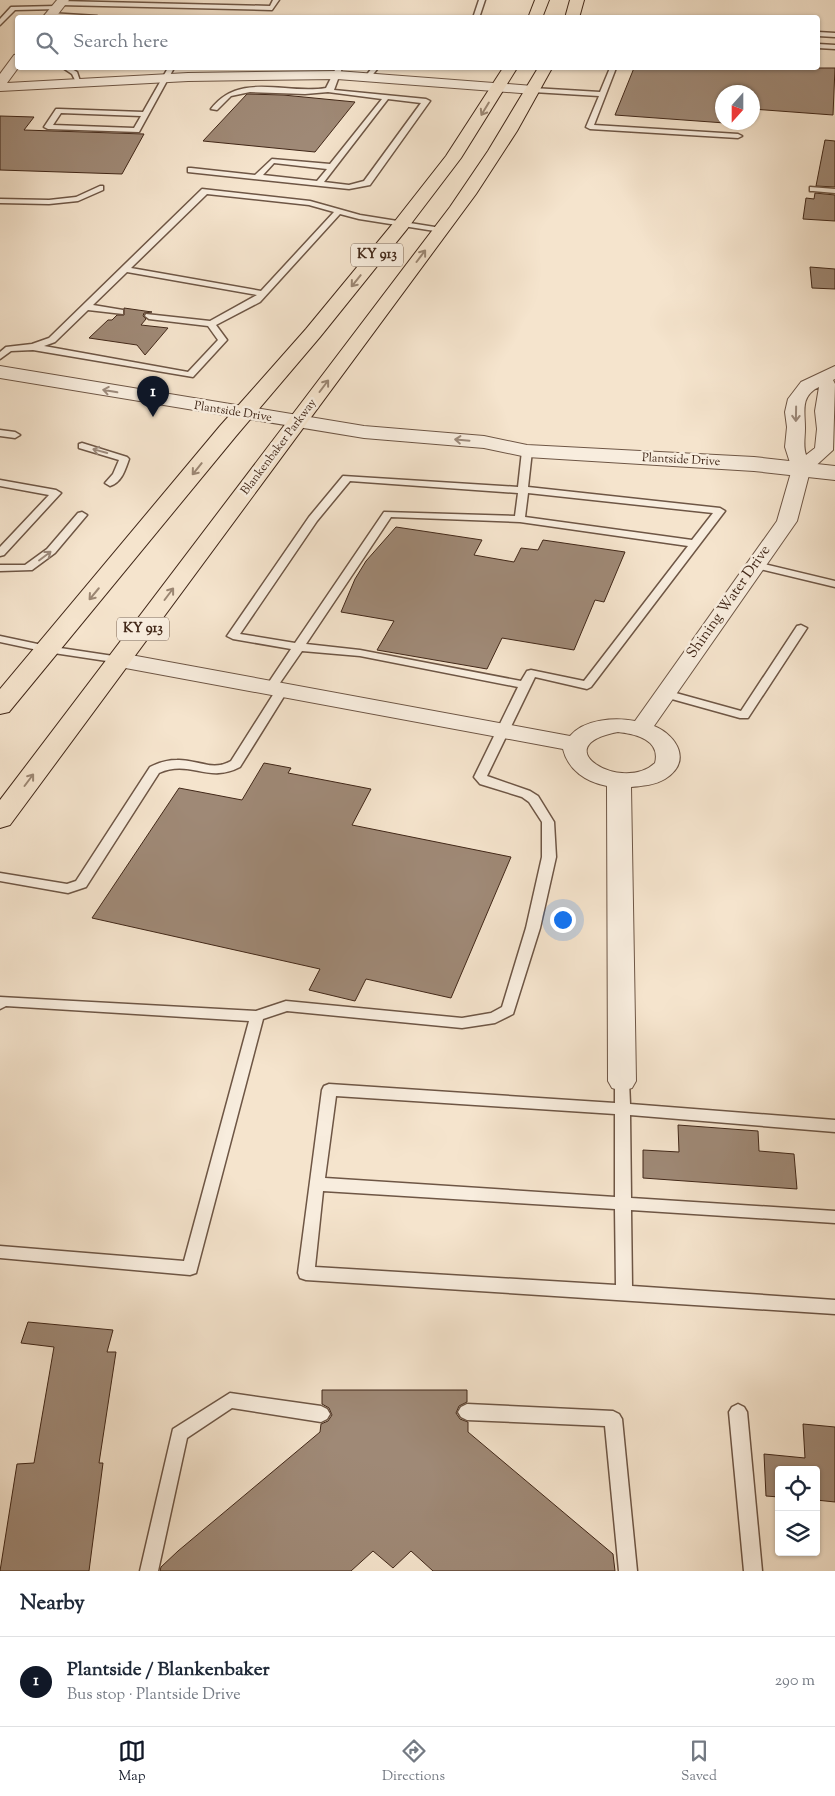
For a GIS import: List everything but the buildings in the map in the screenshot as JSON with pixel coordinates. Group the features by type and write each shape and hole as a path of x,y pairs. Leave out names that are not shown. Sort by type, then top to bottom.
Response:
{"main road":[{"path":"536,15 542,0"},
{"path":"573,15 577,0"},
{"name":"KY 913","path":"0,706 122,561 227,424 313,333 401,225 453,158 509,70"},
{"name":"Blankenbaker Parkway","path":"0,819 120,660 276,433 471,192 509,134 544,70"}],"street":[{"path":"0,85 15,62"},
{"path":"0,85 79,83 168,73 338,71 372,72 533,90"},
{"name":"Plantside Drive","path":"0,372 227,424 276,433 454,456 483,457 527,451 801,468 835,473"},
{"path":"831,378 824,410 826,429 824,450 801,468 794,447 796,427 794,412 797,399 807,386 831,378"},
{"path":"0,389 153,417"},
{"name":"Plantside Drive","path":"227,424 276,433"},
{"name":"Shining Water Drive","path":"641,728 787,521 801,468"},
{"path":"120,660 576,744"},
{"path":"618,725 641,728 654,734 664,742 669,752 668,762 662,770 651,777 636,781 619,781 603,778 589,772 579,764 575,754 576,744 587,732 601,727 618,725"},
{"path":"619,781 622,1081"}],"lane":[{"path":"0,23 13,8 56,9 109,2 272,8 276,0"},
{"path":"477,15 482,0"},
{"path":"56,9 83,15"},
{"path":"820,34 835,35"},
{"path":"820,46 835,46"},
{"path":"70,70 75,73 79,83"},
{"path":"612,70 590,127 738,136"},
{"path":"328,90 338,71"},
{"path":"144,114 59,111 48,127 136,130 168,73"},
{"path":"191,170 349,187 368,183 426,101 344,95 328,90 312,92 241,91 229,95 215,109"},
{"path":"533,90 603,94"},
{"path":"319,184 386,98"},
{"path":"256,177 272,161 333,167"},
{"path":"0,201 49,202 78,199 100,188"},
{"path":"813,189 835,191"},
{"path":"33,347 52,340 205,191 310,203 360,217 441,230"},
{"path":"149,316 211,324 257,300 339,211"},
{"path":"125,269 263,294"},
{"path":"86,307 120,312"},
{"path":"0,356 9,349 33,347 190,375 223,340 211,324"},
{"path":"0,433 15,435"},
{"path":"82,446 124,459 118,475 110,483"},
{"path":"520,519 527,451"},
{"path":"0,1004 2,1001 257,1016 286,1006 462,1023 494,1018 508,1010 533,928 549,857 548,822 534,799 526,794 484,782 480,777 531,673 587,685 720,511 524,490 347,478 313,519 233,636 298,647 360,653 524,685"},
{"path":"0,483 56,493 0,552"},
{"path":"0,877 68,889 80,884 154,770 170,763 218,771 228,770 236,764 298,647 388,514 520,519 695,544"},
{"path":"0,568 28,568 51,551 82,515"},
{"path":"756,565 834,581"},
{"path":"665,694 744,716 801,628"},
{"path":"0,639 47,649 120,660"},
{"path":"0,1252 190,1268 257,1016"},
{"path":"622,1081 624,1292"},
{"path":"835,1126 622,1109 329,1090 306,1272 835,1307"},
{"path":"316,1184 835,1217"},
{"path":"149,1571 179,1434 230,1400 322,1414"},
{"path":"467,1412 613,1420 628,1571"},
{"path":"738,1412 753,1571"}],"place":[{"name":"Plantside / Blankenbaker","path":"153,417"}]}
